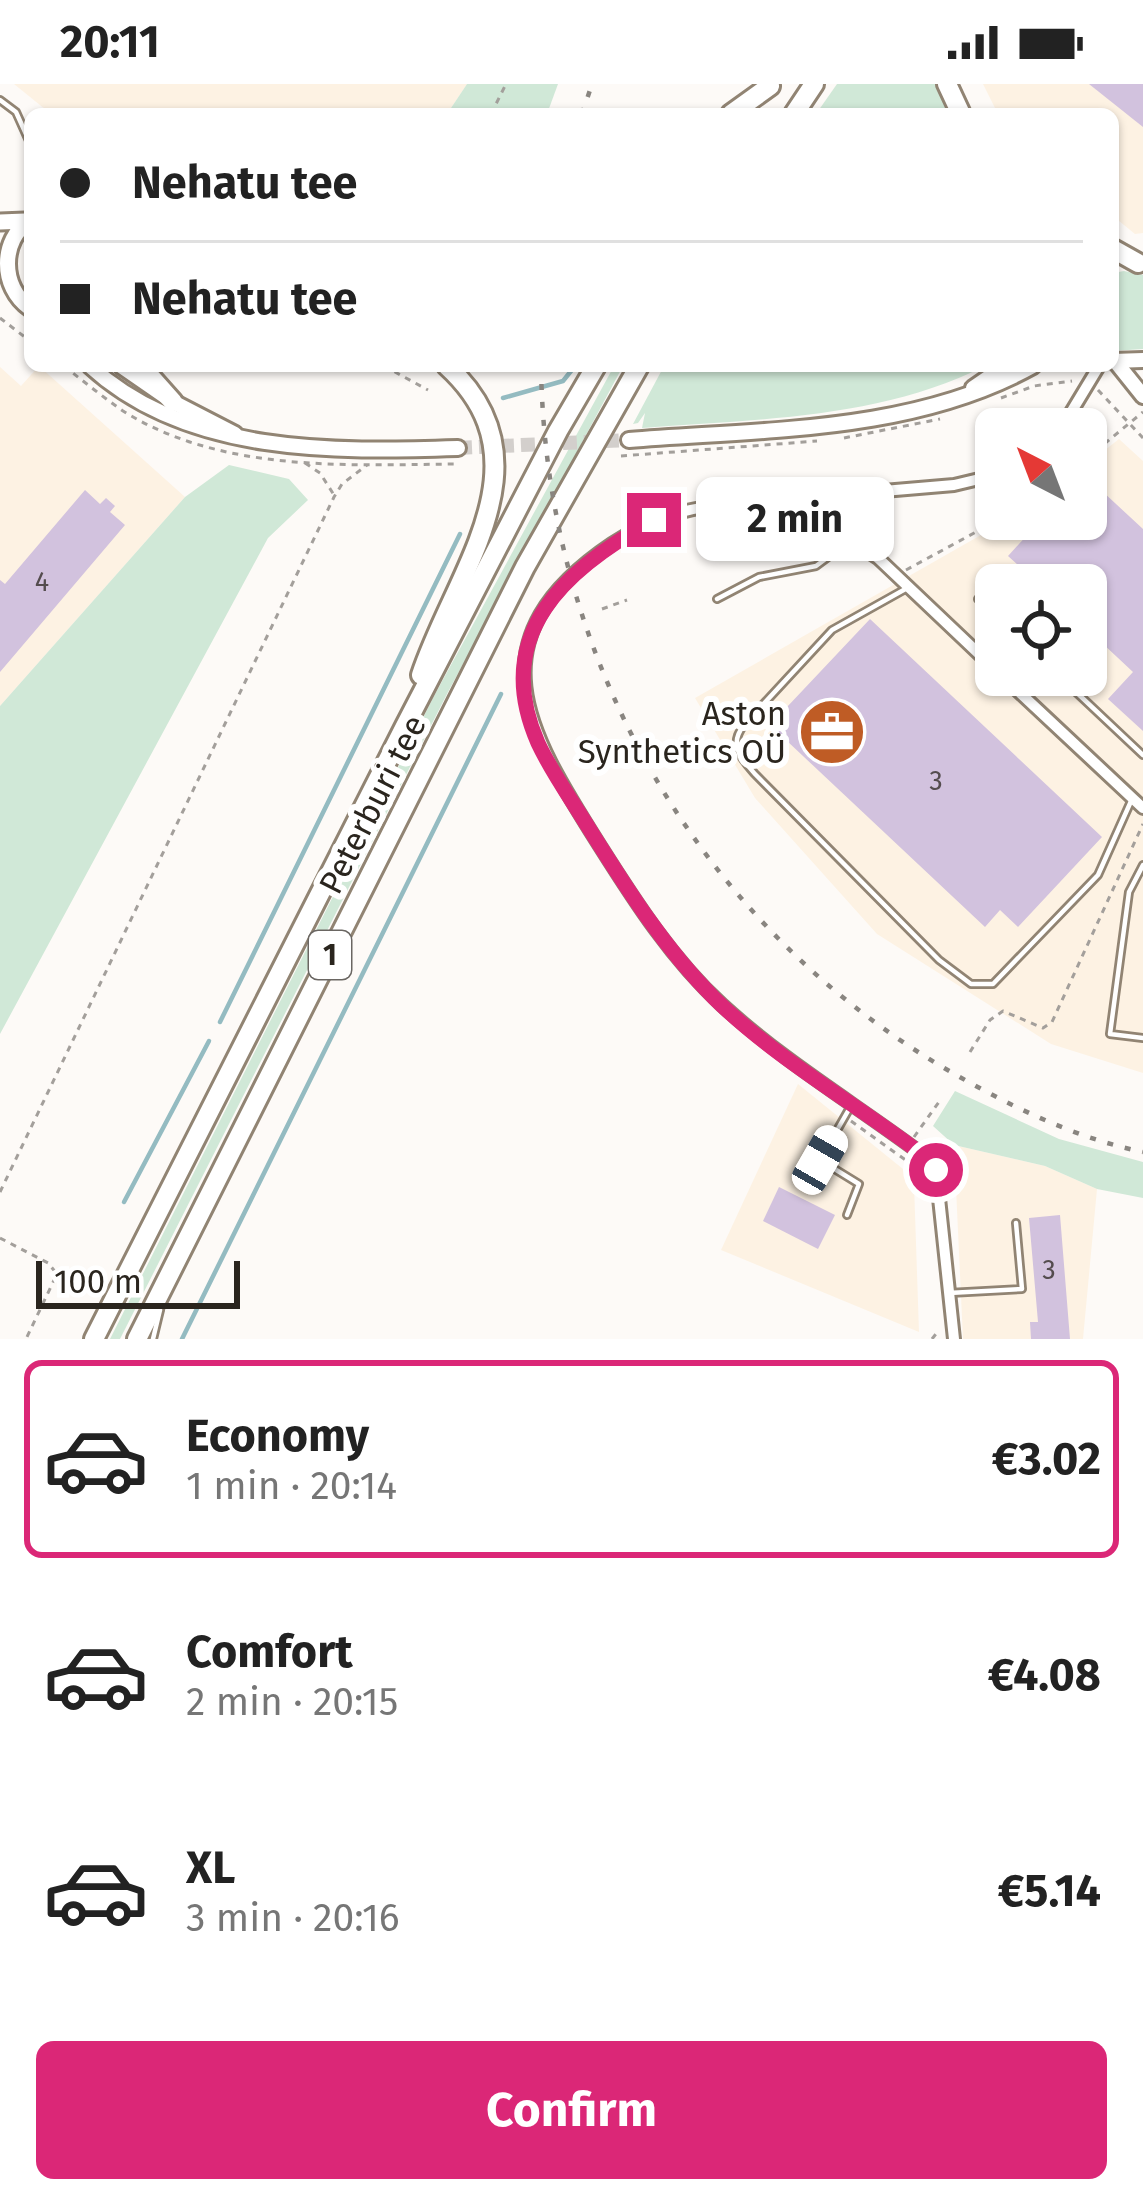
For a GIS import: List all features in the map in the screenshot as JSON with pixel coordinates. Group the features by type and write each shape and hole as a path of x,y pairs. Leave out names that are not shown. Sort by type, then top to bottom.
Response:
{"highway":[{"path":"739,108 770,85"},
{"path":"146,372 173,402"},
{"path":"405,726 436,631 481,538 494,494 496,454 484,412 454,372"},
{"name":"Peterburi tee","path":"94,1339 405,726 592,372"},
{"name":"Peterburi tee","path":"137,1339 525,567 636,372"}],"main road":[{"path":"5,296 0,264 7,239 24,220"}],"street":[{"path":"98,372 134,400 206,432 458,456"},
{"path":"130,372 173,402 240,436"},
{"path":"964,394 996,372"},
{"path":"629,440 891,416 995,387 1022,372"},
{"path":"1076,408 1102,372"},
{"path":"1118,372 1143,396"},
{"path":"828,525 860,493 975,480"},
{"path":"953,1338 939,1177 929,1160 745,1026 692,975 651,926 538,742 524,685 536,621 559,586 599,553 654,520 680,510 733,503 794,511 828,525 896,575 975,648"},
{"path":"1025,696 1138,804"}],"lane":[{"path":"0,100 16,112 24,130"},
{"path":"717,599 759,577 816,566 851,539"},
{"path":"909,587 832,630 744,725 736,744 737,753 755,774 939,960 971,984 993,984 1098,875 1138,804"},
{"path":"1080,696 1143,755"},
{"path":"1143,865 1129,892 1111,1034 1143,1038"},
{"path":"847,1215 859,1184 820,1160 852,1104"},
{"path":"949,1292 1022,1289 1016,1223"},
{"path":"153,1339 168,1278"}],"path":[{"path":"0,318 24,336"},
{"path":"0,332 7,323"},
{"path":"395,372 428,390"},
{"path":"1096,388 1143,438"},
{"path":"1107,441 1143,412"},
{"path":"0,1192 334,496 367,465 458,456"},
{"path":"305,463 320,472 334,496"},
{"path":"896,575 975,532"},
{"path":"602,609 627,600"},
{"path":"970,1052 989,1020 1003,1011 1035,1027 1052,1022 1143,824"},
{"path":"908,1144 941,1100"},
{"path":"0,1238 48,1263 57,1274 26,1339"}],"shaded area":[{"path":"14,84 467,84 451,108 44,108"},
{"path":"983,84 1143,84 1143,233 1135,234 1119,221 1119,108 995,108"},
{"path":"0,367 21,386 34,372 46,372 185,497 0,706"},
{"path":"1119,439 1143,461 1143,1073 1051,1044 877,934 755,798 695,698 975,538 1107,540 1107,448"},
{"path":"798,1084 903,1169 914,1184 919,1332 721,1250"},
{"path":"954,1145 1045,1166 1097,1189 1083,1339 963,1339"}],"green space":[{"path":"467,84 558,84 549,108 451,108"},
{"path":"837,84 937,84 947,108 820,108"},
{"path":"1119,272 1143,275 1143,349 1119,351"},
{"path":"611,372 620,372 448,692 120,1339 110,1339 434,696"},
{"path":"661,372 972,372 903,397 817,414 642,428 645,413 633,424"},
{"path":"229,465 289,479 308,500 268,538 0,1034 0,706 185,497"},
{"path":"955,1091 1059,1139 1143,1162 1143,1198 1097,1189 1045,1166 954,1145 933,1126"}],"building":[{"path":"1089,84 1143,84 1143,127"},
{"path":"85,490 100,504 106,498 115,506 110,512 125,525 0,672 0,580 5,584"},
{"path":"1107,496 1143,529 1143,731 1108,699 1133,672 1107,648 1107,564 1017,564 1008,556 1023,540 1107,540"},
{"path":"870,619 1102,837 1018,927 1000,910 985,927 770,725"},
{"path":"779,1187 835,1215 818,1249 763,1221"},
{"path":"1060,1215 1070,1339 1031,1339 1030,1322 1038,1322 1029,1218"}],"waterway":[{"path":"503,398 563,381 570,372"},
{"path":"220,1022 460,534"},
{"path":"182,1339 501,694"},
{"path":"124,1202 209,1041"}],"tunnel":[{"path":"458,448 629,440"}],"railway":[{"path":"584,108 592,84"},
{"path":"541,372 549,474 571,579 606,679 653,773 711,861 781,941 861,1012 951,1072 1020,1109 1068,1130 1143,1152"}],"place":[{"name":"Aston Synthetics OÜ","path":"832,732"}],"route":[{"path":"654,520 576,570 546,602 536,621 524,685 538,742 651,926 692,975 745,1026 919,1152 936,1170"}]}
